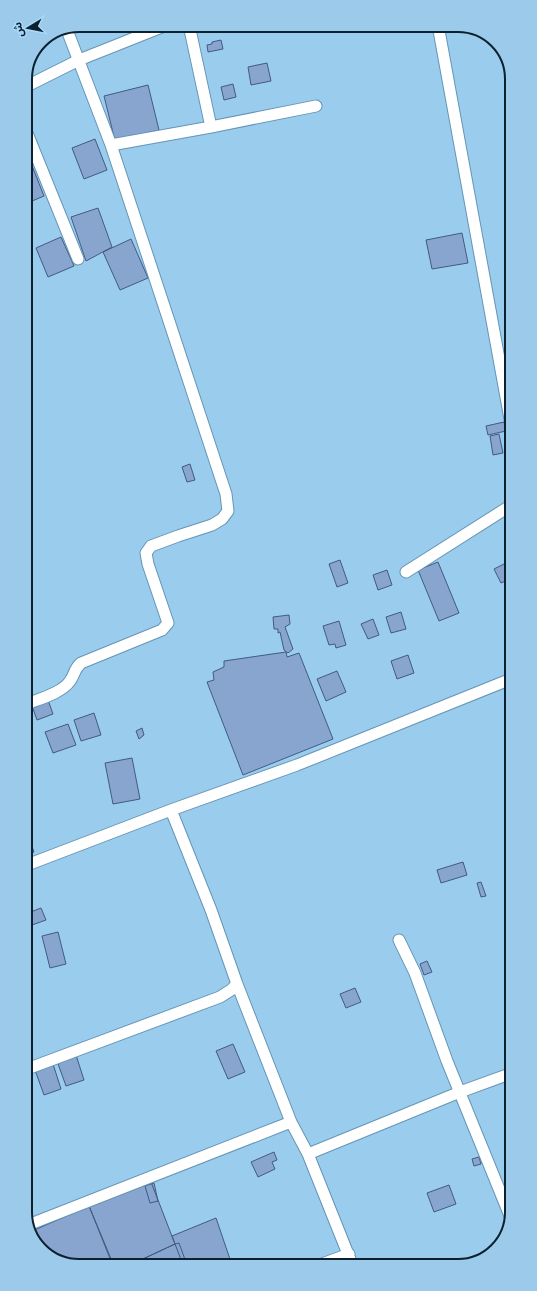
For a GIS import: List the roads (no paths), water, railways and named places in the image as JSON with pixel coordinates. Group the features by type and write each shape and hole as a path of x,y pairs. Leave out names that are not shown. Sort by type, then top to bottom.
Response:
{"street":[{"path":"32,84 79,60 149,32"},
{"path":"191,32 211,127"},
{"path":"439,32 505,392"},
{"path":"32,702 63,689 71,681 76,668 81,663 162,630 168,623 148,564 146,553 152,546 212,525 222,519 228,511 226,494 111,145 68,34"},
{"path":"111,145 316,106"},
{"path":"32,145 78,258"},
{"path":"406,572 505,509"},
{"path":"32,863 171,810 297,765 505,681"},
{"path":"171,810 211,910 237,984 291,1122 308,1154 350,1259"},
{"path":"399,940 415,973 460,1092 505,1204"},
{"path":"32,1067 220,997 237,984"},
{"path":"308,1154 460,1092 505,1076"},
{"path":"34,1223 291,1122"}]}
